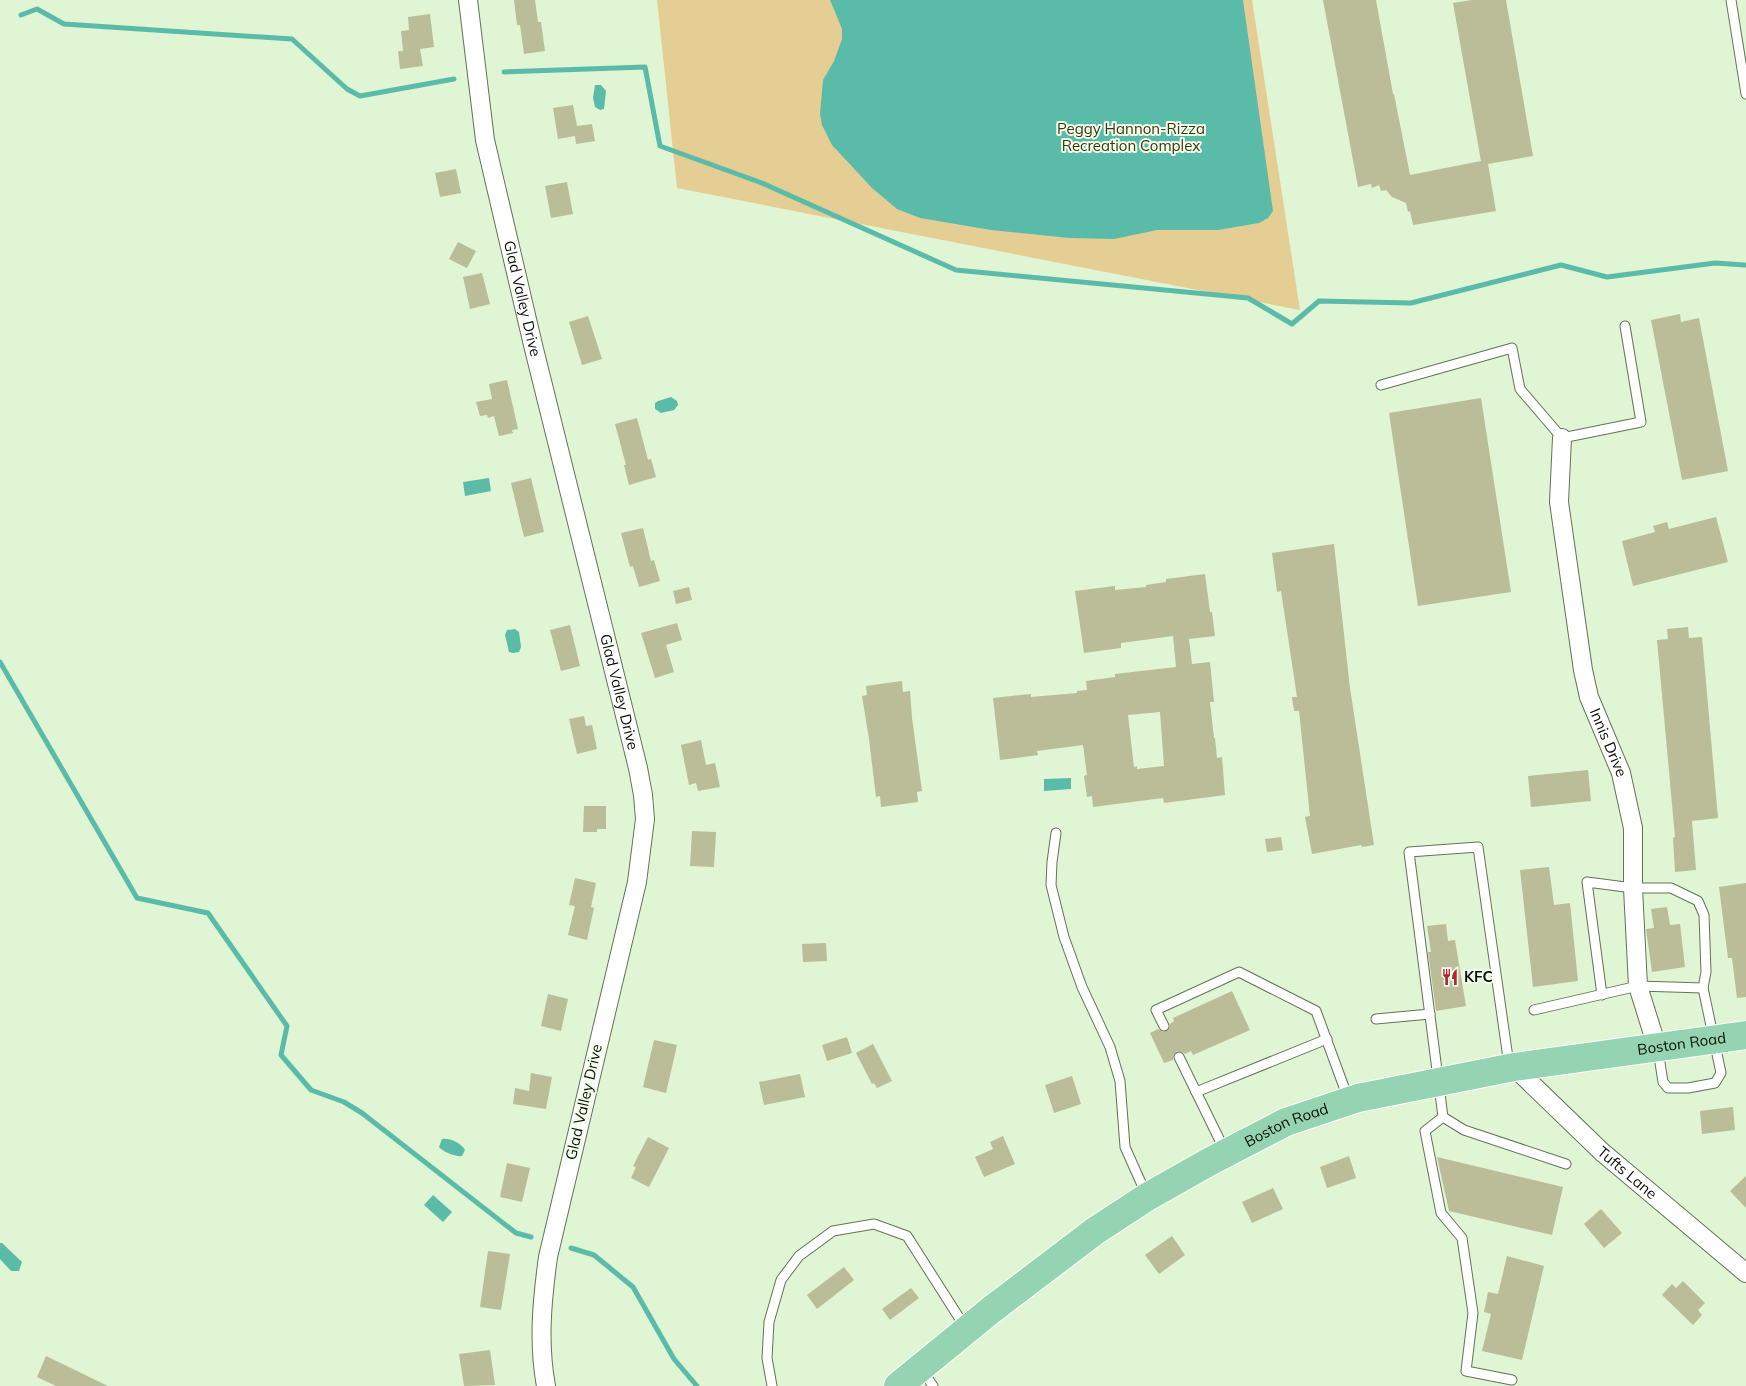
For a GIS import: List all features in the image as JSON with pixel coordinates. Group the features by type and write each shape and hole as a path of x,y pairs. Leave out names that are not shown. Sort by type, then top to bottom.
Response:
{"main road":[{"name":"Boston Road","path":"898,1386 927,1377 966,1330 1095,1231 1147,1197 1286,1122 1358,1098 1511,1067 1746,1035"}],"street":[{"name":"Glad Valley Drive","path":"468,0 485,140 533,345 638,768 645,819 637,882 548,1257 541,1320 546,1386"},
{"name":"Innis Drive","path":"1562,438 1559,502 1583,670 1589,697 1621,773 1633,828 1633,888 1638,986 1657,1047"},
{"name":"Tufts Lane","path":"1511,1067 1602,1152 1746,1273"}],"lane":[{"path":"1731,0 1746,94"},
{"path":"1381,385 1512,348 1520,389 1562,438 1641,422 1625,326"},
{"path":"1056,833 1051,884 1064,937 1079,980 1110,1046 1120,1081 1125,1147 1147,1197"},
{"path":"1443,1117 1409,852 1478,847 1511,1067"},
{"path":"1602,995 1587,882 1633,888 1671,888 1698,901 1704,915 1706,972 1703,988 1721,1074 1716,1083 1688,1088 1668,1088 1663,1082 1657,1047"},
{"path":"1164,1026 1156,1010 1239,972 1316,1011 1349,1101"},
{"path":"1534,1010 1638,986 1703,988"},
{"path":"1376,1019 1430,1014"},
{"path":"1196,1092 1327,1040"},
{"path":"1179,1057 1226,1153"},
{"path":"1443,1117 1464,1130 1566,1164"},
{"path":"1443,1117 1425,1131 1441,1213 1462,1238 1473,1313 1466,1371 1512,1380"},
{"path":"772,1386 767,1358 768,1322 781,1280 799,1256 833,1230 874,1224 907,1236 966,1330"}],"green space":[{"name":"Peggy Hannon-Rizza Recreation Complex","path":"657,0 1252,0 1300,310 677,188"}],"water":[{"name":"Peggy Hannon-Rizza Recreation Complex","path":"830,0 1243,0 1273,211 1268,218 1259,223 1218,230 1157,230 1114,239 1069,238 991,230 920,218 897,209 872,188 832,145 822,125 820,114 823,80 834,61 842,39 842,29"},
{"path":"595,85 601,85 606,91 604,109 600,110 595,107 593,98"},
{"path":"671,397 677,401 678,405 674,410 661,413 655,409 655,403"},
{"path":"489,478 491,491 465,496 463,482"},
{"path":"515,629 519,632 521,647 519,652 513,653 509,652 505,635 507,630"},
{"path":"1071,778 1071,789 1044,791 1044,779"},
{"path":"442,1139 452,1140 461,1145 465,1150 462,1156 453,1155 441,1149 439,1147"},
{"path":"433,1195 452,1212 443,1222 424,1205"},
{"path":"0,1243 22,1262 19,1271 11,1271 0,1259"}],"building":[{"path":"514,0 535,0 538,22 541,22 545,51 524,54 520,25 517,25"},
{"path":"1323,0 1376,0 1410,175 1481,161 1453,3 1472,0 1506,0 1533,156 1488,164 1496,211 1413,225 1406,203 1392,197 1386,190 1381,191 1379,185 1372,188 1371,184 1358,187"},
{"path":"430,14 434,47 420,49 423,66 400,69 398,51 403,51 401,31 409,30 408,17"},
{"path":"573,105 577,126 592,124 595,141 576,144 575,136 558,139 553,108"},
{"path":"456,169 461,193 440,197 435,173"},
{"path":"567,182 573,214 551,218 545,186"},
{"path":"458,242 476,251 467,268 449,259"},
{"path":"482,273 490,304 470,309 463,277"},
{"path":"1680,314 1681,322 1699,318 1728,471 1682,480 1651,320"},
{"path":"588,316 602,359 582,365 569,322"},
{"path":"507,380 518,429 512,430 513,433 499,436 494,416 488,418 487,415 480,416 476,402 492,399 489,384"},
{"path":"1481,398 1511,592 1418,606 1389,413"},
{"path":"637,418 648,460 651,459 656,477 629,485 624,465 626,465 615,424"},
{"path":"531,478 544,532 524,537 511,483"},
{"path":"1716,517 1728,562 1633,586 1622,541 1655,532 1653,526 1667,522 1669,529"},
{"path":"643,528 651,561 654,560 660,581 639,587 633,566 630,567 621,533"},
{"path":"1334,544 1350,688 1374,845 1362,847 1361,845 1312,854 1305,817 1310,816 1299,711 1294,711 1292,697 1297,697 1281,591 1277,592 1272,553"},
{"path":"1205,574 1215,636 1189,639 1192,664 1210,662 1214,702 1210,702 1214,738 1217,758 1222,757 1225,795 1164,803 1163,798 1093,807 1092,796 1087,797 1084,776 1087,775 1083,745 1037,751 1038,755 1000,760 993,698 1031,694 1031,697 1077,693 1077,691 1087,690 1086,681 1115,677 1115,674 1176,667 1173,636 1121,643 1121,648 1084,653 1075,591 1115,586 1115,590 1146,587 1146,585 1166,582 1166,579","holes":["1160,712 1164,766 1137,769 1137,766 1134,767 1128,715"]},
{"path":"689,587 692,600 676,604 673,591"},
{"path":"677,623 682,640 666,645 674,672 655,678 641,633"},
{"path":"570,625 580,666 561,671 550,630"},
{"path":"1688,627 1689,638 1702,637 1718,818 1692,821 1696,870 1675,872 1673,838 1675,837 1657,640 1668,639 1667,629"},
{"path":"902,681 903,692 910,691 922,791 917,792 918,802 881,807 880,796 876,797 862,696 867,695 866,686"},
{"path":"584,716 586,726 592,725 597,749 577,754 569,719"},
{"path":"701,740 706,765 715,763 720,787 698,791 696,783 689,785 681,745"},
{"path":"1588,770 1591,801 1531,807 1528,776"},
{"path":"584,806 606,806 606,829 597,829 597,832 583,832"},
{"path":"692,831 716,832 714,867 690,866"},
{"path":"1281,837 1283,850 1267,852 1265,839"},
{"path":"1549,867 1554,905 1570,903 1578,981 1533,987 1520,870"},
{"path":"575,878 596,883 591,907 594,908 587,940 568,935 575,906 569,905"},
{"path":"1746,883 1746,997 1737,998 1732,958 1728,958 1719,887"},
{"path":"1667,907 1670,925 1680,924 1685,967 1652,972 1646,929 1654,928 1651,909"},
{"path":"1446,924 1448,941 1455,940 1466,1006 1436,1011 1428,952 1431,952 1427,926"},
{"path":"826,943 827,961 803,962 802,944"},
{"path":"1232,991 1250,1030 1193,1055 1191,1051 1185,1054 1177,1051 1174,1054 1173,1060 1164,1063 1150,1033 1158,1029 1163,1032 1167,1031 1170,1024 1174,1021 1173,1018"},
{"path":"548,994 568,999 561,1031 541,1026"},
{"path":"847,1037 852,1053 827,1061 822,1045"},
{"path":"654,1040 677,1045 666,1093 643,1087"},
{"path":"873,1044 892,1081 877,1088 874,1083 872,1084 856,1053"},
{"path":"531,1073 552,1077 546,1109 513,1104 515,1088 529,1091"},
{"path":"800,1074 805,1097 764,1105 759,1082"},
{"path":"1072,1076 1081,1104 1054,1113 1045,1085"},
{"path":"1733,1107 1735,1130 1702,1134 1700,1111"},
{"path":"1003,1136 1015,1164 984,1177 975,1157 993,1149 990,1142"},
{"path":"648,1137 669,1148 649,1187 631,1178 636,1167 633,1166"},
{"path":"1349,1156 1356,1178 1327,1188 1320,1167"},
{"path":"1437,1157 1563,1187 1552,1235 1449,1211"},
{"path":"507,1163 530,1168 522,1202 500,1197"},
{"path":"1746,1176 1746,1208 1730,1191"},
{"path":"1273,1188 1283,1209 1252,1223 1242,1202"},
{"path":"1601,1209 1622,1233 1604,1248 1584,1224"},
{"path":"1172,1236 1185,1255 1159,1274 1145,1255"},
{"path":"488,1251 510,1254 501,1310 480,1307"},
{"path":"1507,1256 1544,1266 1522,1360 1482,1351 1491,1314 1484,1312 1488,1292 1498,1294"},
{"path":"844,1267 854,1280 817,1309 807,1295"},
{"path":"1683,1281 1705,1303 1698,1310 1702,1315 1693,1325 1662,1295 1672,1284 1676,1288"},
{"path":"911,1288 919,1298 890,1320 882,1309"},
{"path":"490,1350 495,1385 464,1386 459,1354"},
{"path":"46,1356 108,1386 56,1386 37,1377"}],"waterway":[{"path":"21,15 37,9 64,24 292,39 347,89 360,96 454,79"},
{"path":"504,72 645,67 660,146 762,183 956,270 1248,298 1292,324 1319,301 1411,303 1561,265 1607,277 1715,263 1745,265"},
{"path":"0,662 137,898 208,913 287,1026 281,1055 311,1090 344,1102 362,1113 516,1233 531,1237"},
{"path":"571,1248 594,1255 633,1287 674,1359 697,1386"}],"place":[{"name":"KFC","path":"1450,977"}]}
